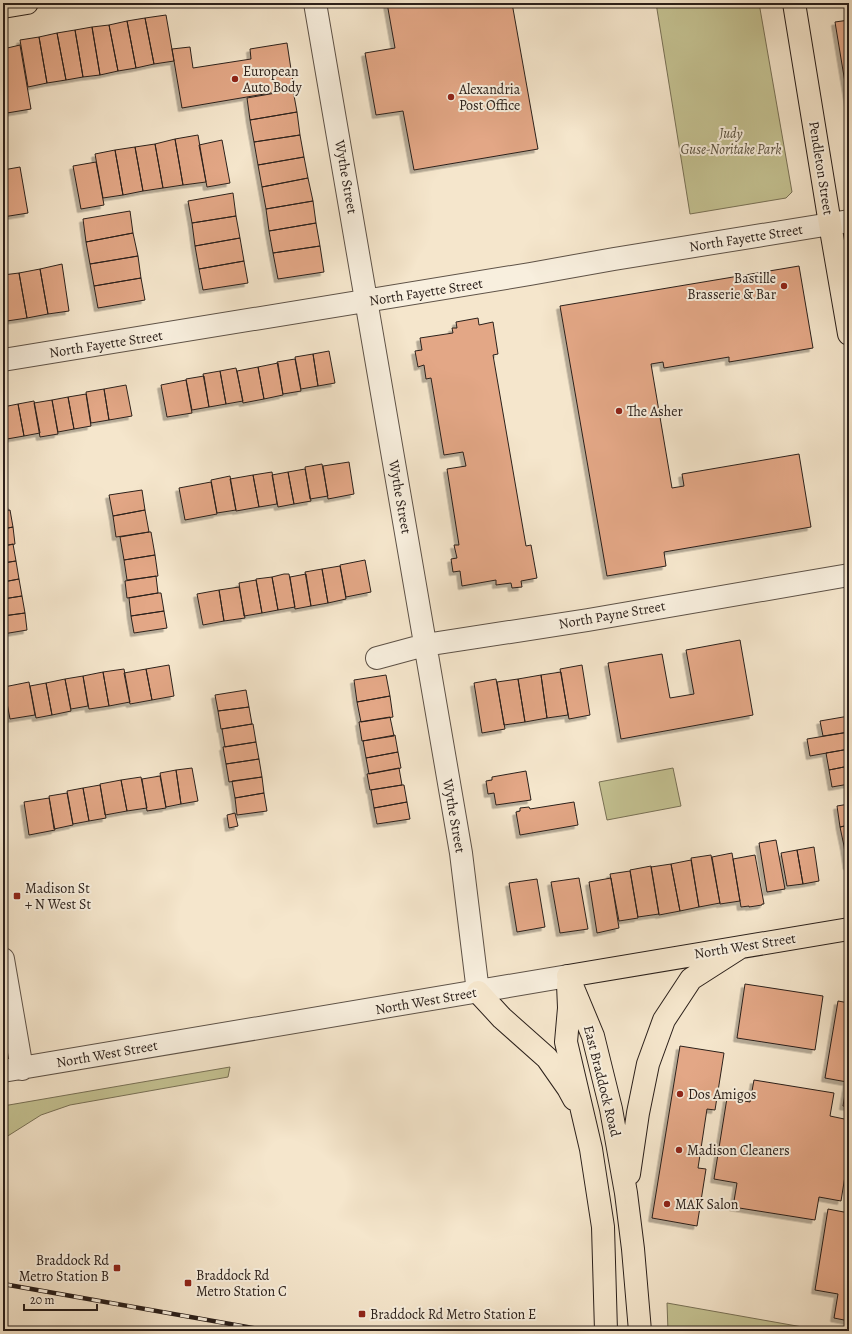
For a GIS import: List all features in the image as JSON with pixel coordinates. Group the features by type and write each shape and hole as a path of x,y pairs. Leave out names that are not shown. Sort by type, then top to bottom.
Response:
{"main road":[{"path":"3,7 27,3"},
{"name":"Pendleton Street","path":"794,3 839,222 849,334"},
{"name":"North West Street","path":"568,976 849,929"},
{"path":"626,1193 638,1113 648,1064 664,1020 691,979 741,947"},
{"name":"East Braddock Road","path":"568,976 569,1008 566,1042 591,1149 603,1228 606,1331"},
{"name":"East Braddock Road","path":"568,976 593,1036 611,1109 626,1193 633,1249 640,1331"},
{"path":"478,992 502,1018 546,1058 568,1088 584,1116"}],"street":[{"name":"Wythe Street","path":"315,3 460,853 478,992"},
{"name":"North Fayette Street","path":"3,360 366,302 614,258 839,222"},
{"name":"North Payne Street","path":"377,658 425,645 588,620 849,575"},
{"path":"3,959 13,1070"},
{"name":"North West Street","path":"13,1070 568,976"}],"green space":[{"name":"Judy Guse-Noritake Park","path":"656,3 759,3 792,192 786,198 690,214"},
{"path":"673,768 681,806 607,820 599,782"},
{"path":"230,1067 228,1077 70,1105 41,1115 3,1139 3,1106"},
{"path":"667,1303 825,1331 668,1331"}],"building":[{"name":"Alexandria Post Office","path":"387,3 512,3 538,149 414,170 403,111 376,115 365,53 395,48"},
{"path":"166,15 174,61 154,64 145,18"},
{"path":"145,18 154,64 136,68 127,21"},
{"path":"849,20 849,107 835,22"},
{"path":"127,21 136,68 118,71 109,25"},
{"path":"109,25 118,71 100,75 92,27"},
{"path":"92,27 100,75 83,77 75,30"},
{"path":"75,30 83,77 66,80 57,33"},
{"path":"57,33 66,80 47,83 39,37"},
{"path":"39,37 47,83 28,87 20,40"},
{"name":"European Auto Body","path":"287,43 294,89 182,108 172,49 190,47 193,68 251,59 250,49"},
{"path":"20,45 31,109 7,113 3,98 3,49"},
{"path":"293,90 297,112 250,120 247,98"},
{"path":"297,112 300,135 254,142 250,120"},
{"path":"198,135 206,182 183,185 175,139"},
{"path":"300,135 304,157 258,165 254,142"},
{"path":"175,139 183,185 163,188 155,144"},
{"path":"222,140 230,183 207,187 199,145"},
{"path":"155,144 163,188 143,191 135,147"},
{"path":"135,147 143,191 123,195 115,150"},
{"path":"115,150 123,195 103,198 95,154"},
{"path":"304,157 308,178 262,187 258,165"},
{"path":"96,162 104,205 81,209 73,166"},
{"path":"20,167 28,213 3,217 3,170"},
{"path":"308,178 313,201 266,209 262,187"},
{"path":"233,193 236,216 192,223 188,201"},
{"path":"313,201 316,223 269,231 266,209"},
{"path":"130,211 133,233 86,242 83,219"},
{"path":"236,216 240,238 195,246 192,223"},
{"path":"316,223 320,246 273,253 269,231"},
{"path":"133,233 138,256 90,264 86,242"},
{"path":"240,238 244,261 199,269 195,246"},
{"path":"320,246 324,272 278,279 273,253"},
{"path":"138,256 141,278 94,286 90,264"},
{"path":"244,261 248,283 203,290 199,269"},
{"path":"62,264 69,311 48,314 40,269"},
{"name":"The Asher","path":"799,266 813,348 729,362 729,357 664,368 663,362 651,364 672,488 684,486 682,474 799,454 811,527 664,552 666,566 607,576 560,306"},
{"path":"40,269 48,314 27,318 19,273"},
{"path":"19,273 27,318 7,321 3,300 3,275"},
{"path":"141,278 145,300 98,308 94,286"},
{"path":"478,318 479,325 493,322 498,354 493,355 526,546 531,545 537,578 521,581 522,587 512,588 511,583 496,585 496,580 462,586 460,571 453,572 451,559 457,558 454,545 459,545 447,469 466,466 463,452 444,455 431,378 426,379 424,365 418,367 415,351 422,350 420,338 453,333 452,328 457,328 456,322"},
{"path":"329,351 335,383 318,386 313,354"},
{"path":"313,354 318,386 301,389 295,357"},
{"path":"295,359 301,391 283,394 277,362"},
{"path":"278,363 283,395 264,399 258,367"},
{"path":"258,367 264,399 243,403 237,371"},
{"path":"236,368 243,401 226,404 220,371"},
{"path":"220,371 226,404 209,407 203,374"},
{"path":"204,376 209,407 192,410 186,379"},
{"path":"186,380 192,413 167,417 161,385"},
{"path":"126,385 132,416 109,420 104,389"},
{"path":"104,389 109,420 91,423 86,392"},
{"path":"86,394 91,426 74,429 68,397"},
{"path":"68,397 74,429 58,432 52,400"},
{"path":"52,400 58,434 40,437 34,403"},
{"path":"34,401 40,433 24,436 18,404"},
{"path":"18,404 24,436 7,439 3,407"},
{"path":"3,416 7,441 3,442"},
{"path":"349,462 354,494 328,499 323,466"},
{"path":"322,464 328,496 310,499 305,467"},
{"path":"305,469 311,501 294,504 288,472"},
{"path":"272,472 277,504 259,507 253,475"},
{"path":"288,472 294,504 278,507 272,475"},
{"path":"253,475 259,507 236,511 230,479"},
{"path":"230,476 236,510 217,513 211,480"},
{"path":"211,482 217,514 185,520 179,488"},
{"path":"142,490 145,510 113,516 109,495"},
{"path":"3,494 5,494 8,510 3,511"},
{"path":"10,510 13,527 3,529 3,511"},
{"path":"145,510 149,532 116,537 113,516"},
{"path":"13,527 15,544 3,546 3,529"},
{"path":"151,532 155,555 124,560 120,537"},
{"path":"13,544 16,561 3,563 3,546"},
{"path":"155,555 158,576 127,580 124,560"},
{"path":"365,560 371,592 346,597 340,565"},
{"path":"16,561 19,579 3,582 3,563"},
{"path":"340,566 346,599 328,603 322,569"},
{"path":"322,569 328,603 311,606 305,572"},
{"path":"289,574 295,607 278,610 272,577"},
{"path":"306,574 311,606 295,609 290,577"},
{"path":"156,576 158,593 127,598 125,581"},
{"path":"272,577 278,610 262,613 256,579"},
{"path":"19,579 22,596 3,599 3,582"},
{"path":"256,580 262,613 244,616 239,583"},
{"path":"239,587 245,618 224,621 219,590"},
{"path":"219,590 224,621 203,625 197,594"},
{"path":"161,593 164,611 131,616 129,598"},
{"path":"22,596 25,613 3,616 3,599"},
{"path":"164,611 167,628 134,633 131,616"},
{"path":"25,613 27,630 3,634 3,616"},
{"path":"740,640 753,715 621,739 608,663 662,654 670,698 694,694 686,650"},
{"path":"169,665 174,696 152,700 146,669"},
{"path":"582,665 590,715 569,719 560,669"},
{"path":"124,669 130,702 109,706 103,672"},
{"path":"146,669 152,700 130,704 124,673"},
{"path":"103,672 109,706 89,709 83,676"},
{"path":"561,672 568,715 547,718 541,675"},
{"path":"386,675 390,696 357,702 354,680"},
{"path":"541,675 547,718 525,722 518,679"},
{"path":"83,676 88,706 71,709 65,679"},
{"path":"65,679 71,711 52,715 46,683"},
{"path":"496,679 505,729 482,733 474,683"},
{"path":"518,679 525,722 504,725 497,682"},
{"path":"29,682 35,715 10,719 4,687"},
{"path":"46,683 52,715 36,718 30,686"},
{"path":"246,690 249,707 218,711 215,695"},
{"path":"390,696 393,717 361,722 357,702"},
{"path":"249,707 252,724 221,729 218,711"},
{"path":"849,716 849,732 823,736 820,721"},
{"path":"390,717 394,736 362,741 359,722"},
{"path":"253,724 256,742 225,747 222,729"},
{"path":"849,732 849,749 810,756 807,739"},
{"path":"395,735 398,752 366,758 363,741"},
{"path":"256,742 259,759 226,764 223,747"},
{"path":"849,749 849,766 829,770 826,753"},
{"path":"398,752 401,768 369,774 366,758"},
{"path":"259,759 262,777 229,782 226,764"},
{"path":"849,766 849,784 832,787 829,770"},
{"path":"192,768 198,801 181,804 176,770"},
{"path":"399,768 402,785 370,790 367,774"},
{"path":"176,770 181,804 166,807 160,773"},
{"path":"526,771 531,800 496,805 494,793 488,794 486,781 492,780 492,777"},
{"path":"160,776 166,808 147,811 142,779"},
{"path":"141,777 147,808 127,811 121,780"},
{"path":"262,777 264,793 235,798 232,781"},
{"path":"121,780 127,811 105,815 100,784"},
{"path":"100,785 106,818 89,821 83,788"},
{"path":"404,785 407,802 374,808 371,790"},
{"path":"83,788 89,821 73,824 67,791"},
{"path":"67,793 73,825 54,829 49,796"},
{"path":"264,793 267,811 237,815 235,798"},
{"path":"49,798 55,830 29,835 24,802"},
{"path":"407,802 410,819 377,824 374,808"},
{"path":"574,802 578,825 520,835 516,812 520,811 520,808 529,807 530,809"},
{"path":"849,804 849,825 840,827 837,806"},
{"path":"235,813 238,826 229,828 227,815"},
{"path":"849,825 849,845 844,846 840,827"},
{"path":"776,840 785,889 767,892 759,843"},
{"path":"849,845 849,866 847,866 844,846"},
{"path":"814,847 819,881 803,884 797,850"},
{"path":"797,850 803,884 787,886 781,853"},
{"path":"732,853 740,901 720,904 712,857"},
{"path":"711,855 720,903 699,907 691,858"},
{"path":"755,855 764,904 741,907 733,859"},
{"path":"691,860 699,907 680,911 671,864"},
{"path":"671,864 680,911 659,915 651,867"},
{"path":"651,866 659,914 638,917 630,870"},
{"path":"630,871 638,918 619,921 610,874"},
{"path":"579,878 588,929 560,933 551,882"},
{"path":"611,878 619,928 597,933 589,882"},
{"path":"537,879 545,927 517,932 509,883"},
{"path":"745,984 823,996 815,1050 737,1038"},
{"path":"838,1001 849,1003 849,1107 843,1106 847,1082 825,1078"},
{"path":"680,1046 724,1053 715,1110 707,1109 698,1168 706,1169 697,1226 652,1218"},
{"path":"754,1080 834,1093 830,1116 849,1120 849,1151 841,1201 819,1197 815,1220 733,1207 737,1183 714,1179 727,1098 750,1102"},
{"path":"828,1209 849,1213 849,1321 834,1318 838,1294 815,1290"}],"railway":[{"path":"3,1284 270,1331"}],"place":[{"name":"European Auto Body","path":"235,79"},
{"name":"Alexandria Post Office","path":"451,97"},
{"name":"Bastille Brasserie & Bar","path":"784,286"},
{"name":"The Asher","path":"619,411"},
{"name":"Madison St + N West St","path":"17,896"},
{"name":"Dos Amigos","path":"680,1094"},
{"name":"Madison Cleaners","path":"679,1150"},
{"name":"MAK Salon","path":"667,1204"},
{"name":"Braddock Rd Metro Station B","path":"117,1268"},
{"name":"Braddock Rd Metro Station C","path":"188,1283"},
{"name":"Braddock Rd Metro Station E","path":"362,1314"}]}
